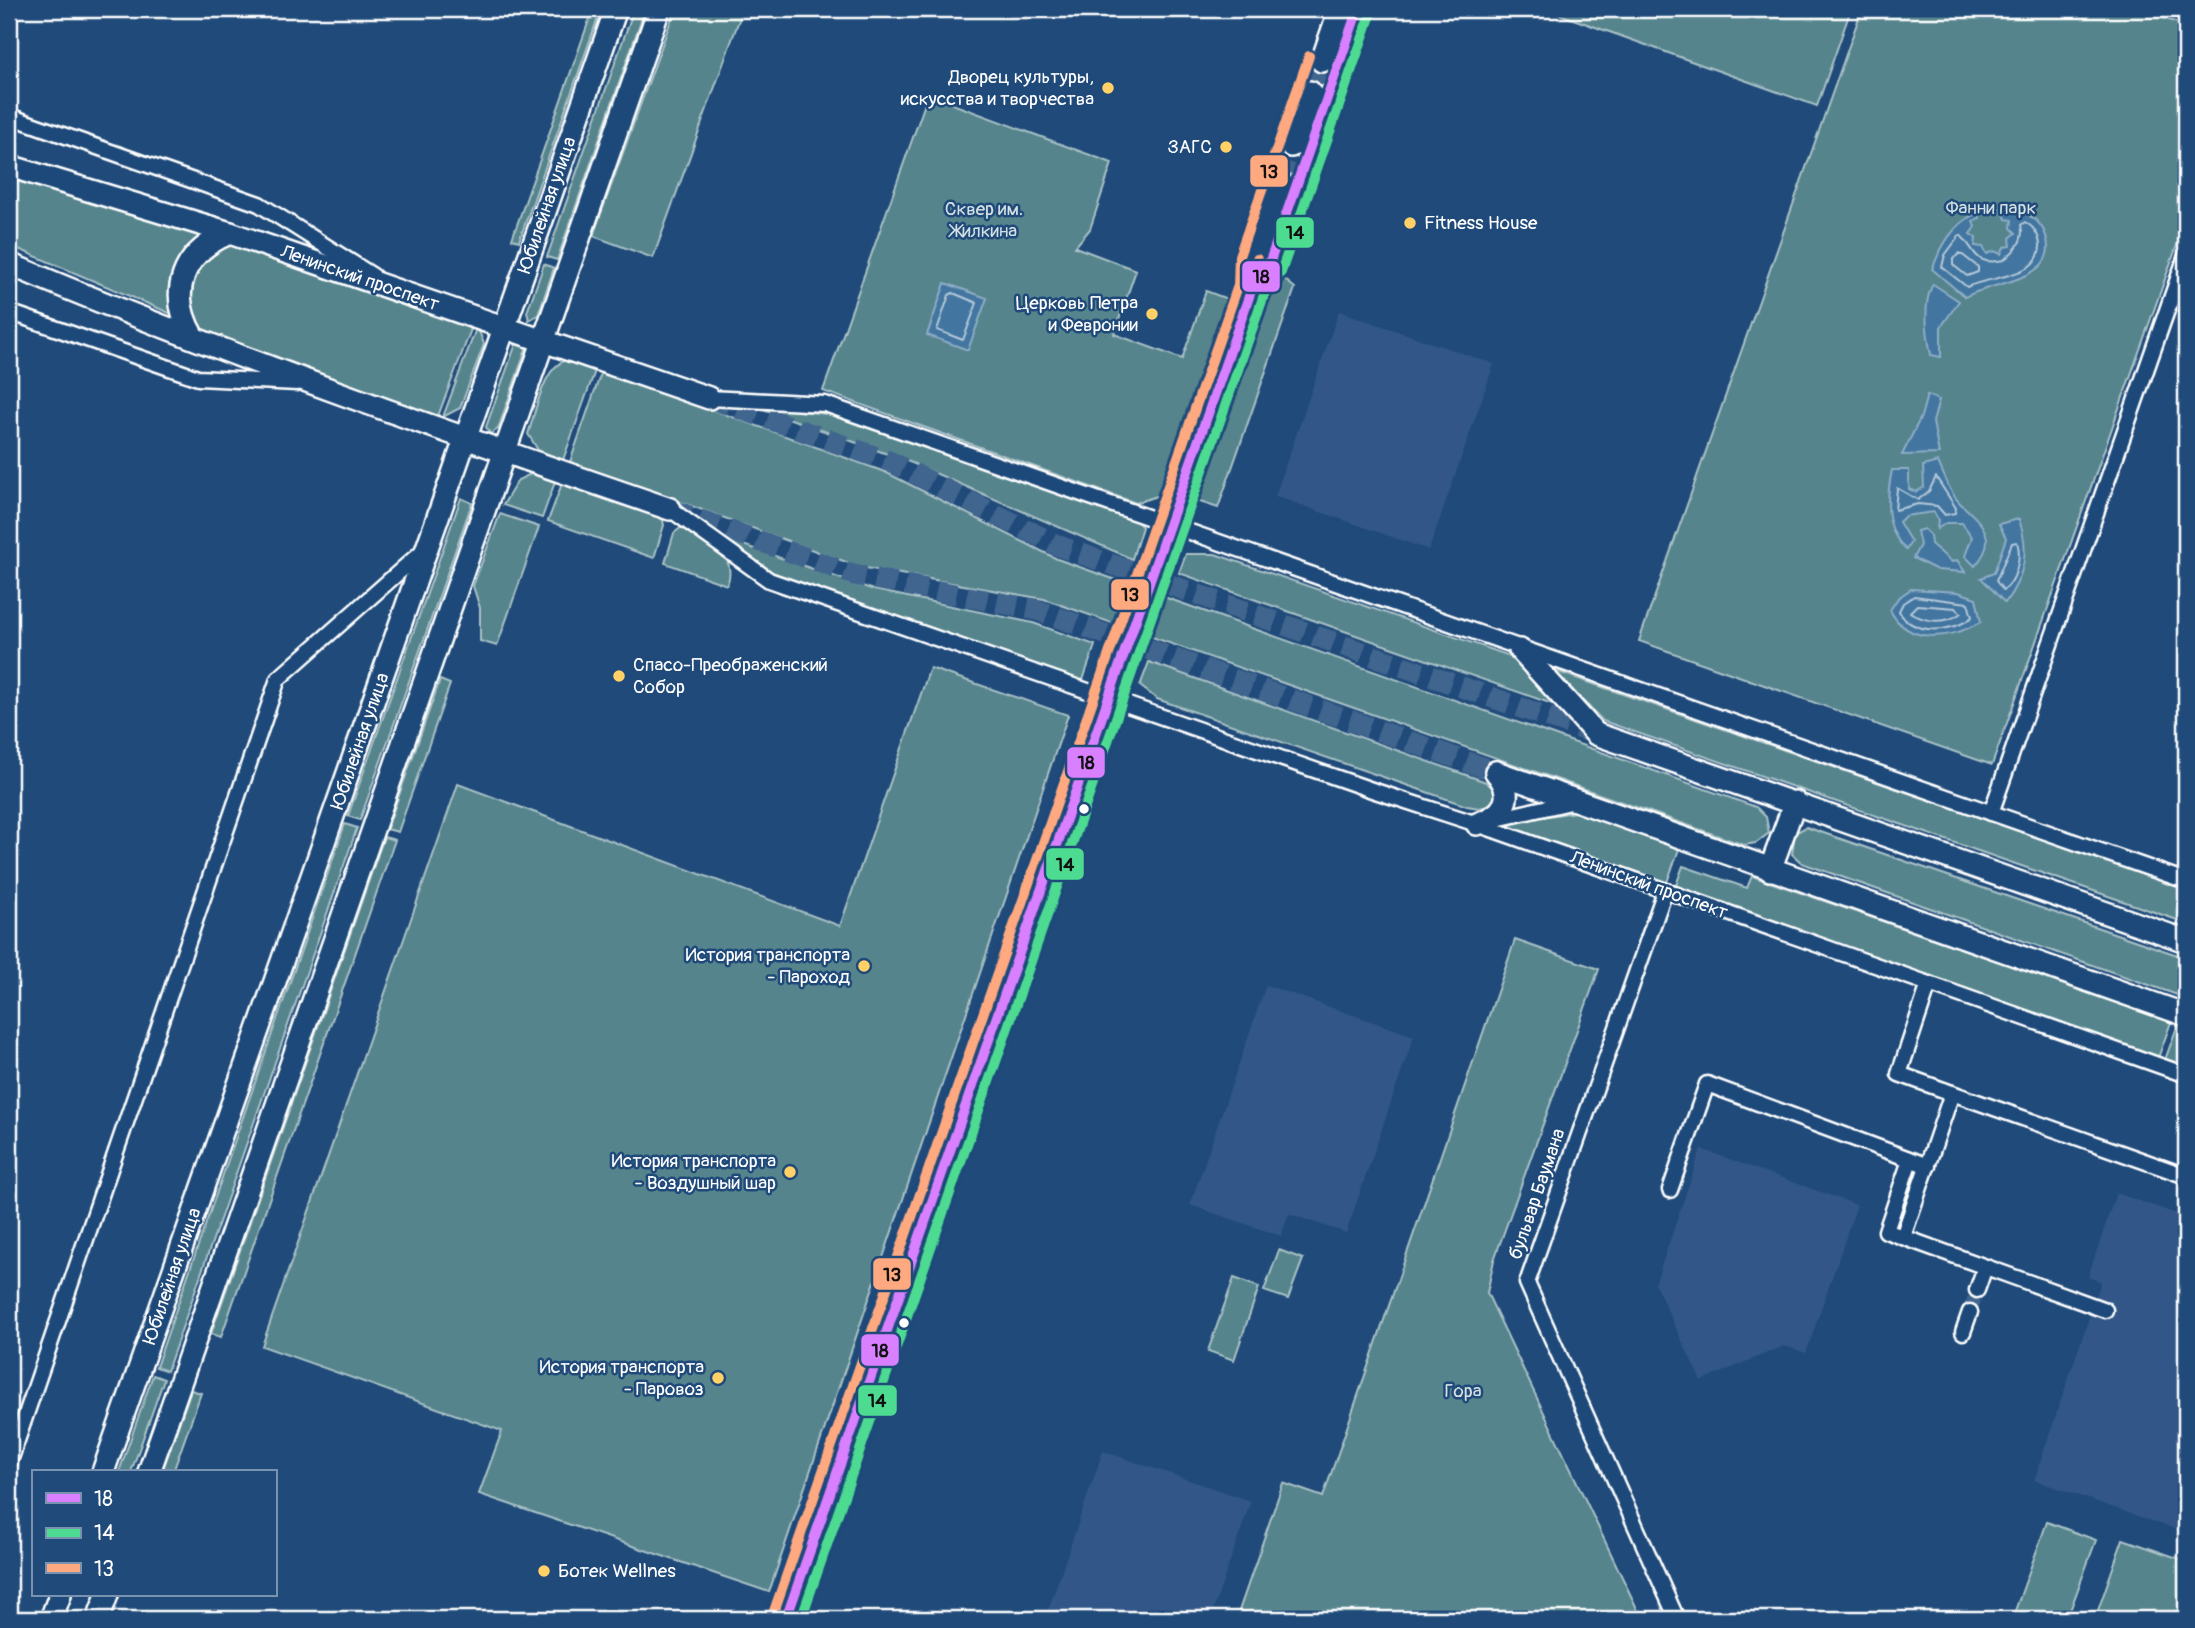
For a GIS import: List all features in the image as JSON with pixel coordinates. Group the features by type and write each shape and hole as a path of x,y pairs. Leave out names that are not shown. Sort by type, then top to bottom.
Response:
{"main road":[{"name":"Юбилейная улица","path":"104,1470 616,9"},
{"path":"150,1470 659,9"},
{"path":"1340,9 1330,63 1358,9"},
{"path":"1299,149 1319,95"},
{"name":"Ленинский проспект","path":"9,166 230,233 709,398"},
{"path":"786,1619 1168,535 1252,288 1268,267 1287,184"},
{"path":"193,337 180,310 179,293 183,277 200,251 212,240 230,233"},
{"path":"9,264 101,303 466,438 670,509"},
{"path":"1521,650 1596,734 2186,941"},
{"path":"1477,824 1495,816 1506,800 1505,783 1496,772 2186,1015"},
{"path":"1770,870 1795,802"},
{"path":"51,1619 60,1596"},
{"path":"99,1619 107,1596"}],"street":[{"path":"9,116 259,204 391,288"},
{"path":"1991,813 2186,256"},
{"path":"9,312 198,378 321,384"},
{"path":"709,398 825,404 1168,535 1521,650 2186,881"},
{"name":"Ленинский проспект","path":"670,509 769,580 1112,691 1371,790 1477,824 2186,1074"},
{"path":"9,1464 278,679 429,546"},
{"path":"1477,824 1577,801"},
{"name":"бульвар Баумана","path":"1665,891 1527,1283 1677,1619"},
{"path":"1929,984 1899,1074 2186,1176"},
{"path":"1670,1190 1707,1084 1928,1166"},
{"path":"1903,1237 1952,1093"},
{"path":"1910,1160 1886,1231 2105,1310"},
{"path":"1977,1290 1985,1267"},
{"path":"1963,1332 1970,1312"}],"shaded area":[{"path":"1339,311 1494,364 1429,550 1275,496"},
{"path":"1266,985 1414,1036 1346,1233 1289,1214 1281,1236 1190,1205"},
{"path":"1701,1149 1857,1205 1806,1353 1784,1346 1701,1381 1655,1284"},
{"path":"2116,1193 2186,1217 2186,1533 2034,1480 2101,1282 2088,1277"},
{"path":"1103,1451 1251,1501 1210,1619 1045,1619"}],"green space":[{"path":"593,9 601,9 519,241 512,239"},
{"path":"634,9 645,9 557,260 547,257"},
{"path":"675,9 743,9 653,258 593,236"},
{"path":"1545,9 1851,9 1817,106"},
{"name":"Фанни парк","path":"1862,9 2138,9 2186,26 2186,220 1992,765 1639,641"},
{"name":"Сквер им. Жилкина","path":"928,95 1112,163 1090,229 1075,247 1136,270 1114,334 1182,359 1206,291 1233,301 1166,486 1160,495 1136,503 823,391"},
{"path":"9,179 96,202 202,235 185,251 174,270 170,291 172,314 9,245"},
{"path":"234,242 473,324 438,416 206,335 191,307 192,276 204,258"},
{"path":"544,264 554,268 538,315 529,320 527,312"},
{"path":"1284,279 1295,288 1218,508 1194,500 1265,290 1274,281"},
{"path":"477,326 484,344 460,408 443,417"},
{"path":"517,341 526,345 526,349 498,429 490,434 486,427"},
{"path":"570,359 596,368 563,460 538,450 528,434 547,379 561,362"},
{"path":"602,370 885,472 1057,559 1756,807 1766,817 1769,833 1756,843 1744,845 1044,599 860,567 570,462"},
{"path":"755,406 836,415 1136,520 1142,527 1132,559 912,463"},
{"path":"535,472 556,479 542,518 503,505 518,480"},
{"path":"563,481 662,516 664,525 654,558 548,521"},
{"path":"461,498 472,503 360,820 348,816"},
{"path":"500,514 539,527 497,646 480,641 480,608 473,586"},
{"path":"683,526 710,543 724,556 728,564 727,585 665,563 674,533"},
{"path":"714,535 874,590 1033,623 1095,645 1082,683 775,576"},
{"path":"1186,554 1215,554 1513,657 1561,707 1179,573"},
{"path":"1149,662 1486,782 1496,791 1494,805 1479,808 1467,806 1157,699 1140,686"},
{"path":"930,668 1068,715 769,1592 479,1494 502,1431 262,1346 458,784 840,926"},
{"path":"1553,670 2186,889 2186,923 1603,721"},
{"path":"440,680 450,684 398,832 387,829"},
{"path":"1575,812 1679,849 1666,885 1496,824"},
{"path":"345,824 357,828 167,1371 156,1367"},
{"path":"1806,827 2186,958 2186,998 1802,863 1792,854 1795,833"},
{"path":"384,837 395,840 221,1337 211,1334"},
{"path":"1683,866 1747,888 1752,876 2171,1022 2158,1058 1675,888"},
{"name":"Гора","path":"1515,940 1599,969 1494,1260 1487,1293 1642,1619 1262,1619 1239,1611 1283,1483 1323,1497"},
{"path":"2178,1024 2186,1027 2186,1068 2165,1060"},
{"path":"1279,1250 1303,1259 1288,1299 1264,1291"},
{"path":"1234,1278 1259,1287 1234,1360 1208,1351"},
{"path":"153,1375 164,1379 132,1470 120,1470"},
{"path":"191,1390 201,1393 174,1470 163,1470"},
{"path":"2047,1522 2096,1540 2067,1619 2038,1619 2015,1611"},
{"path":"2123,1539 2186,1561 2186,1619 2095,1619"}],"water":[{"path":"1996,209 2015,210 2037,221 2044,231 2048,248 2045,260 2036,270 2023,277 1965,297 1932,269 1949,236 1961,223 1977,213 1980,218 1973,221 1975,227 1970,234 1976,238 1975,246 1983,247 1987,254 1994,251 2001,254 2004,247 2011,246 2010,238 2016,233 2011,228 2012,220 2006,219 2003,211 1997,214"},
{"path":"945,283 987,298 968,350 927,335"},
{"path":"1933,284 1959,301 1941,327 1941,357 1931,355 1927,328 1927,300"},
{"path":"1927,395 1939,400 1933,422 1939,454 1902,455 1921,417"},
{"path":"1938,462 1955,498 1985,531 1986,547 1975,566 1965,556 1972,537 1962,523 1946,523 1937,529 1938,520 1934,512 1905,516 1899,522 1911,542 1906,550 1890,523 1888,502 1892,470 1909,470 1909,489 1916,492 1924,487 1923,466"},
{"path":"2019,519 2024,542 2024,562 2017,583 2005,603 1981,578 1994,573 2006,538 1999,524"},
{"path":"1924,529 1930,535 1931,544 1952,562 1957,560 1965,572 1937,570 1913,558 1920,545 1917,531"},
{"path":"1911,589 1958,592 1976,598 1981,622 1944,635 1919,634 1908,629 1898,622 1890,610 1898,598"}],"tunnel":[{"path":"1310,92 1322,61"},
{"path":"1327,97 1338,66"},
{"path":"1279,181 1291,146"},
{"path":"1295,187 1308,152"},
{"path":"709,398 891,462 1059,546 1596,734"},
{"path":"670,509 855,575 1037,610 1496,772"},
{"path":"1970,1312 1977,1290"}],"transit line":[{"name":"18","path":"786,1619 1252,288 1268,267 1358,9"},
{"name":"14","path":"801,1619 1264,295 1281,272 1371,14"},
{"name":"13","path":"1238,288 1239,256 1309,56"},
{"name":"13","path":"773,1614 1239,283 1257,259"}],"place":[{"name":"Дворец культуры, искусства и творчества","path":"1108,88"},
{"name":"ЗАГС","path":"1226,147"},
{"name":"Fitness House","path":"1410,223"},
{"name":"Церковь Петра и Февронии","path":"1152,314"},
{"name":"Спасо-Преображенский Собор","path":"619,676"},
{"name":"История транспорта - Пароход","path":"864,966"},
{"name":"История транспорта - Воздушный шар","path":"790,1172"},
{"name":"История транспорта - Паровоз","path":"718,1378"},
{"name":"Ботек Wellnes","path":"544,1571"}]}
